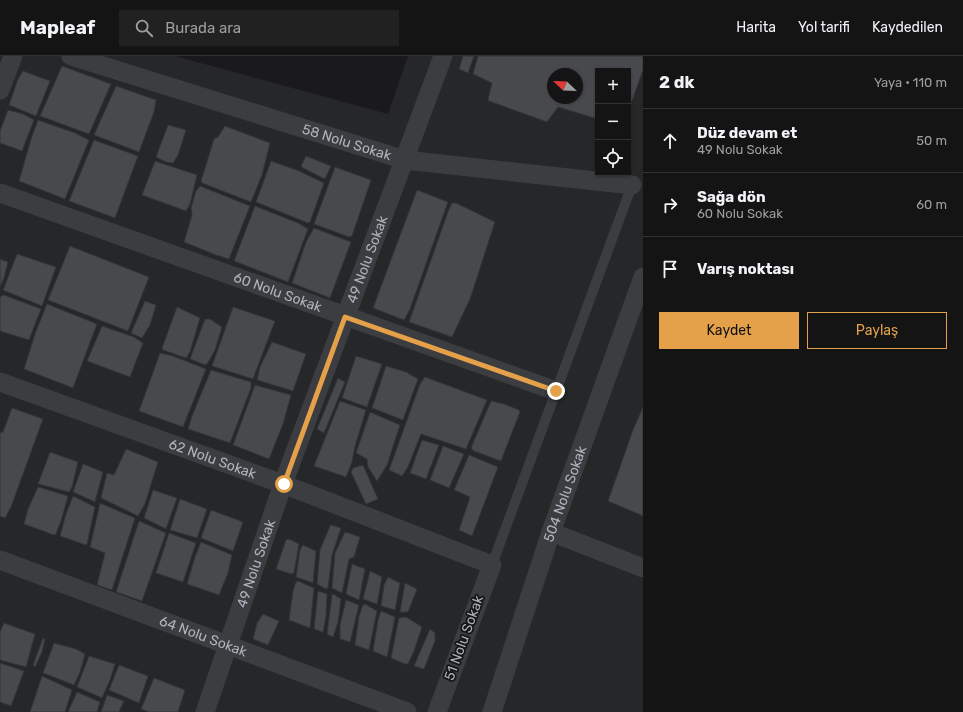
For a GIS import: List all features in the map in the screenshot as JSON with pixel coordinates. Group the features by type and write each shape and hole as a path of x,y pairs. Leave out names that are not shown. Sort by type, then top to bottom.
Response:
{"street":[{"path":"0,90 13,56"},
{"name":"58 Nolu Sokak","path":"71,56 405,160 632,185"},
{"name":"49 Nolu Sokak","path":"205,712 284,484 443,56"},
{"name":"60 Nolu Sokak","path":"0,193 556,391"},
{"name":"504 Nolu Sokak","path":"492,712 551,532 643,277"},
{"name":"62 Nolu Sokak","path":"0,382 284,484 492,565"},
{"path":"551,532 643,568"},
{"name":"64 Nolu Sokak","path":"0,560 407,712"},
{"name":"51 Nolu Sokak","path":"437,712 492,565"}],"lane":[{"path":"492,565 632,185"}],"shaded area":[{"path":"0,56 175,56 388,114 408,56 643,56 643,712 0,712"}],"building":[{"path":"463,56 474,56 468,73 459,69"},
{"path":"478,56 643,56 643,70 631,104 631,68 595,68 595,118 558,107 547,122 489,101 488,99 492,83 473,74"},
{"path":"62,66 111,84 89,134 40,116"},
{"path":"23,71 50,81 36,116 9,105 18,79"},
{"path":"116,86 156,100 154,112 139,152 94,135"},
{"path":"8,110 23,114 34,120 22,151 0,143 0,131"},
{"path":"38,120 75,133 89,140 65,199 19,181"},
{"path":"168,125 186,130 178,155 173,163 166,162 156,157"},
{"path":"225,126 270,143 262,175 251,202 202,183 201,181 214,139 218,137"},
{"path":"94,140 138,156 115,218 69,201"},
{"path":"306,156 331,166 325,179 301,166"},
{"path":"155,161 197,175 190,204 186,211 142,195"},
{"path":"271,161 299,171 324,183 310,222 308,223 256,202"},
{"path":"335,167 371,180 352,236 349,237 314,224"},
{"path":"200,186 250,206 229,259 184,242 192,215 191,208 196,191"},
{"path":"417,190 448,202 410,309 404,320 373,308"},
{"path":"452,203 456,203 495,222 470,299 452,337 409,322"},
{"path":"255,206 298,223 308,229 288,282 234,261"},
{"path":"314,228 351,242 330,298 292,283 306,242"},
{"path":"70,246 149,277 128,331 48,300"},
{"path":"17,254 56,267 42,306 3,290"},
{"path":"0,259 8,262 0,287"},
{"path":"4,295 41,309 29,340 0,331 0,299 1,296"},
{"path":"145,301 156,305 150,325 142,338 131,333"},
{"path":"47,304 97,324 73,388 24,369 36,331"},
{"path":"177,307 200,318 190,352 186,358 163,350 162,348"},
{"path":"233,307 275,321 253,379 212,366"},
{"path":"205,319 210,319 222,327 215,350 205,365 190,359"},
{"path":"102,326 134,337 143,343 130,377 87,361"},
{"path":"272,342 306,354 293,391 257,380 260,367"},
{"path":"160,353 173,356 206,369 183,427 139,411"},
{"path":"356,356 382,364 367,407 342,398"},
{"path":"386,366 406,372 418,379 403,420 372,408"},
{"path":"211,370 251,382 251,388 230,443 188,429"},
{"path":"425,377 487,400 466,449 421,434 408,467 402,476 389,470 420,384"},
{"path":"338,378 345,382 324,433 317,429"},
{"path":"255,385 291,395 283,424 269,459 233,445"},
{"path":"340,401 366,410 355,446 352,462 346,477 314,466"},
{"path":"491,401 504,404 519,410 520,412 501,461 474,451 471,448"},
{"path":"643,407 643,516 608,501 633,430"},
{"path":"12,408 43,419 11,507 5,518 0,516 0,433 3,432"},
{"path":"370,412 400,425 387,465 377,481 368,467 367,459 356,453"},
{"path":"422,440 439,445 426,479 410,473"},
{"path":"443,446 464,454 449,488 430,480"},
{"path":"126,449 158,462 145,504 138,516 101,498 107,473 114,475"},
{"path":"50,452 78,462 72,487 69,492 38,484"},
{"path":"469,455 498,467 472,536 459,530 470,497 454,490"},
{"path":"83,464 103,472 95,502 73,492"},
{"path":"363,465 378,499 366,504 351,472 353,468"},
{"path":"38,487 68,496 62,518 56,534 54,535 24,524 28,509"},
{"path":"153,490 177,498 166,529 144,518"},
{"path":"73,496 95,507 86,545 60,536"},
{"path":"180,499 207,509 197,538 170,530"},
{"path":"100,503 135,518 112,590 97,585 105,553 90,547"},
{"path":"211,510 243,522 233,551 201,538"},
{"path":"139,521 166,533 142,601 116,592"},
{"path":"331,525 341,528 332,555 328,588 326,589 317,584 320,550"},
{"path":"345,532 360,537 354,557 349,559 342,593 332,588 335,553"},
{"path":"169,533 196,543 183,582 156,573"},
{"path":"289,539 299,544 294,573 291,574 276,569 286,540"},
{"path":"201,542 232,555 228,573 219,595 187,584"},
{"path":"303,545 316,551 313,583 296,577 300,550"},
{"path":"352,564 365,569 359,600 346,594"},
{"path":"370,571 382,577 377,604 363,599"},
{"path":"388,577 400,583 395,610 381,606 384,585"},
{"path":"298,581 314,588 310,628 289,620 293,591 296,582"},
{"path":"405,583 417,589 408,612 400,612"},
{"path":"318,591 327,594 326,616 323,632 314,629"},
{"path":"333,594 341,599 338,622 333,637 327,634"},
{"path":"346,600 359,605 350,642 340,639 340,625"},
{"path":"365,604 377,611 369,650 355,645 359,616 363,605"},
{"path":"381,611 395,617 387,657 373,651"},
{"path":"263,614 279,621 268,645 253,639 257,623"},
{"path":"406,617 422,627 408,664 391,658 399,618"},
{"path":"4,623 35,634 26,667 0,660 0,632"},
{"path":"430,629 435,633 435,641 424,669 414,666"},
{"path":"43,638 45,639 42,652 35,667 33,665"},
{"path":"54,643 76,649 85,654 80,672 74,685 43,673"},
{"path":"89,656 115,664 102,698 77,687"},
{"path":"0,663 24,671 11,706 0,702"},
{"path":"119,665 148,676 139,703 109,690"},
{"path":"42,676 72,690 65,712 30,712"},
{"path":"154,678 185,690 178,712 149,712 141,709"},
{"path":"77,692 100,702 97,712 68,712"},
{"path":"107,695 124,701 119,712 101,712"}],"route":[{"path":"284,484 345,317 556,391"}]}
